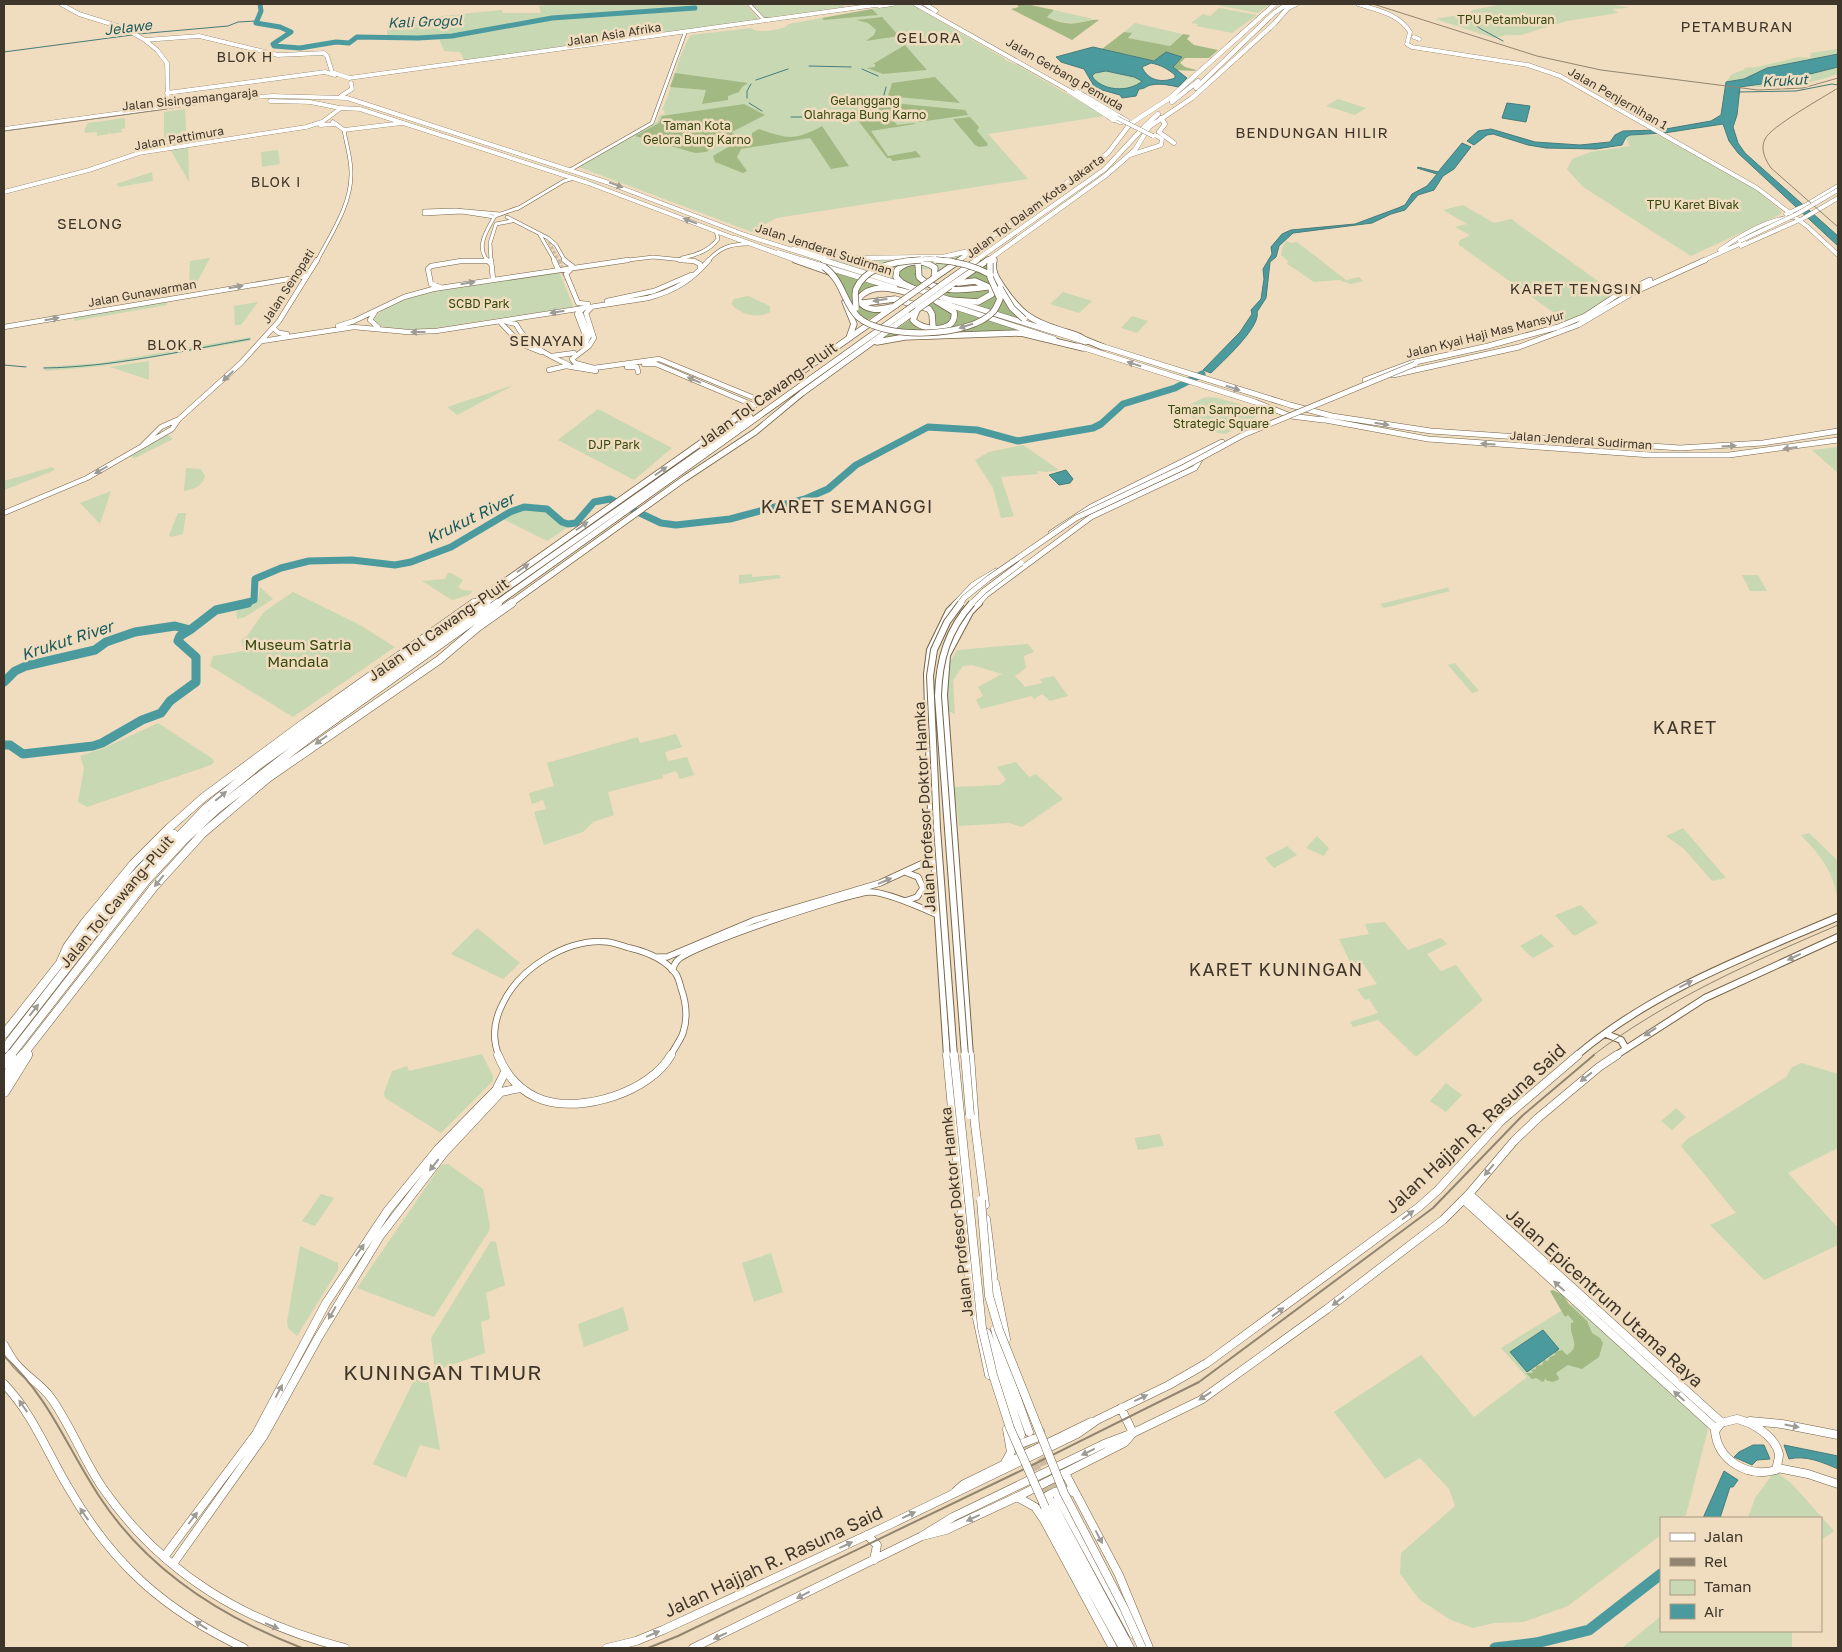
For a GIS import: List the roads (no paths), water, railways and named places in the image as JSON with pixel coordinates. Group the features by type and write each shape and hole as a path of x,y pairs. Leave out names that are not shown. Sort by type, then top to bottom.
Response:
{"highway":[{"path":"60,963 70,941 123,875 169,828 204,797 304,723 617,510 623,498 759,400 851,338 1108,153 1130,124 1144,113 1170,98 1275,4"},
{"name":"Jalan Tol Dalam Kota Jakarta","path":"948,283 1099,168 1120,150 1142,121 1186,92 1266,15 1282,4"},
{"path":"1020,236 1039,225 1130,155 1148,127 1162,120 1192,98 1274,24 1288,6 1296,4"},
{"name":"Jalan Tol Dalam Kota Jakarta","path":"948,283 1116,159 1148,121 1193,91 1240,46 1288,6"},
{"path":"1204,87 1226,59"},
{"path":"1186,92 1206,65"},
{"path":"1069,91 1110,117 1120,122 1126,121 1076,91"},
{"path":"1118,116 1131,118 1144,113"},
{"path":"1110,117 1120,126 1122,137"},
{"path":"1162,120 1165,125 1159,132 1174,143"},
{"path":"1033,208 1040,206 1099,168"},
{"path":"4,1079 154,887 202,834 268,778 461,644 480,626 636,507 755,432 802,393 918,309 948,283 992,258 1067,197"},
{"path":"735,238 747,244 831,271 838,278 855,313 864,322 892,330 918,333 964,327 984,318 993,310 1000,298 989,277 992,258"},
{"path":"1004,248 1012,246 1015,248"},
{"path":"792,249 841,258 917,260 943,257 976,249"},
{"path":"851,338 859,322 854,292 863,278 873,271 890,264 924,258 959,261 986,270 995,279 1012,308 1024,319 1103,347"},
{"path":"992,258 993,271 1016,307 1025,316 1034,321 1078,335 1085,340"},
{"path":"917,260 919,277 924,282 956,291 987,287"},
{"path":"912,291 896,277 896,270 900,267 916,262 928,264 935,268 934,278"},
{"path":"816,265 829,273 847,304 854,324 851,338"},
{"path":"948,283 970,280 978,281 988,285 992,290 992,294 987,299 978,302 949,300"},
{"name":"Jalan Tol Cawang–Pluit","path":"636,507 730,431 905,309 948,283"},
{"path":"896,305 872,309 863,306 858,299 866,292 879,288 912,291"},
{"path":"863,303 898,299 928,309 932,314 934,332"},
{"path":"918,309 914,320 918,326 935,330 952,324 956,318 955,312 936,301"},
{"name":"Jalan Tol Cawang–Pluit","path":"4,1049 111,911 138,879 206,808 260,764 360,691 617,510 636,507 905,309"},
{"path":"699,460 746,431 867,346 896,337 934,332 1021,333 1039,336 1073,347 1084,348"},
{"path":"730,431 792,379"},
{"name":"Jalan Tol Cawang–Pluit","path":"4,1064 146,881 185,839 217,809 617,510"},
{"path":"341,715 375,696 466,631 480,626"},
{"path":"5,1033 60,963 72,952 110,901 158,850 206,808"},
{"path":"4,1092 37,1037"}],"main road":[{"path":"60,4 81,17 127,30 151,44 167,62 168,106"},
{"name":"Jalan Asia Afrika","path":"358,80 883,4"},
{"path":"683,35 893,4"},
{"name":"Jalan Gerbang Pemuda","path":"916,4 943,14 1076,91"},
{"path":"1358,4 1396,18 1403,23 1410,32 1410,44"},
{"path":"1363,4 1405,21 1414,30 1414,37 1410,44"},
{"path":"749,5 763,18 769,20"},
{"path":"749,5 762,20 760,21"},
{"name":"Jalan Gerbang Pemuda","path":"923,6 937,16 1069,91 1154,135"},
{"path":"937,16 943,14"},
{"path":"718,27 712,28 725,28"},
{"path":"668,35 683,35 708,28"},
{"path":"569,169 649,122 683,35"},
{"path":"145,40 198,36 278,55 290,56 319,53 327,56 332,72 358,80"},
{"path":"1414,37 1419,39"},
{"path":"151,44 159,39"},
{"name":"Jalan Penjernihan 1","path":"1410,44 1420,48 1537,67 1563,78 1738,175 1772,196 1797,216"},
{"name":"Jalan Asia Afrika","path":"358,80 364,76 523,57"},
{"path":"325,72 330,68"},
{"path":"167,93 325,72 350,82 358,80"},
{"path":"364,76 418,72"},
{"path":"355,96 358,80"},
{"path":"350,82 351,93 355,96"},
{"path":"326,119 330,101 352,89"},
{"name":"Jalan Sisingamangaraja","path":"4,131 168,106 249,97 355,96 369,106"},
{"name":"Jalan Sisingamangaraja","path":"4,131 236,102 307,102 343,108 357,105 369,106"},
{"name":"Jalan Jenderal Sudirman","path":"369,106 569,169 743,234 792,249 936,301 1177,378 1323,420 1428,439 1651,455 1704,456 1749,453 1838,440"},
{"path":"326,119 343,108"},
{"name":"Jalan Jenderal Sudirman","path":"343,108 360,108 406,122 567,178 574,178 735,238 816,265 949,300 1276,401 1336,416 1446,433 1663,448 1743,445 1838,431"},
{"path":"332,114 331,120 344,130"},
{"name":"Jalan Pattimura","path":"73,175 125,156 168,147 300,128 326,119"},
{"name":"Jalan Jenderal Sudirman","path":"344,130 406,122"},
{"name":"Jalan Pattimura","path":"4,193 154,151 304,129 323,124 336,124"},
{"name":"Jalan Senopati","path":"4,513 87,478 142,444 161,427 179,419 236,369 262,341 305,282 339,220 348,194 350,172 344,130"},
{"path":"1140,141 1146,146 1156,146 1159,140 1154,135"},
{"path":"1130,155 1161,145 1162,139 1154,135"},
{"path":"115,155 125,156"},
{"name":"Jalan Penjernihan 1","path":"1738,175 1797,216"},
{"path":"444,211 489,215 500,220 567,178"},
{"name":"Jalan Kyai Haji Mas Mansyur","path":"1366,381 1507,351 1578,324 1632,293 1791,224 1806,206 1838,186"},
{"name":"Jalan Kyai Haji Mas Mansyur","path":"1732,248 1838,190"},
{"name":"Jalan Kyai Haji Mas Mansyur","path":"1366,381 1415,361 1488,346 1558,328 1585,316 1625,291 1797,218 1838,196"},
{"name":"Jalan Kyai Haji Mas Mansyur","path":"1720,250 1782,217 1814,213 1838,196"},
{"path":"1817,199 1820,203 1828,204"},
{"path":"493,279 494,274 484,255 481,244 494,217 518,208"},
{"path":"1782,217 1783,208"},
{"path":"424,213 444,211 500,214 517,221 554,243 564,262 574,267"},
{"path":"1797,216 1814,213"},
{"path":"489,215 490,226"},
{"path":"1797,216 1838,253"},
{"path":"1797,216 1838,253"},
{"path":"1766,225 1784,220 1791,224 1808,227"},
{"path":"489,262 489,244 496,224 506,221 517,221"},
{"path":"1780,229 1799,227 1819,237"},
{"path":"675,259 695,255 712,245 718,239 716,231"},
{"path":"539,233 549,242"},
{"path":"539,233 551,252 558,269"},
{"path":"574,267 566,274 576,301 586,305 648,298 681,286 718,250 733,244 747,244"},
{"path":"425,291 430,285 426,270 430,265 484,255"},
{"path":"262,341 349,325 404,297 425,291 493,279 645,257 697,262 701,266 700,269"},
{"path":"791,258 800,259"},
{"path":"444,288 431,284 428,269 431,266 456,261 489,262"},
{"name":"Jalan Gunawarman","path":"4,327 304,276 314,267"},
{"name":"Jalan Gunawarman","path":"283,279 297,279 305,282"},
{"path":"273,328 281,334 300,333 349,325 424,332 601,304"},
{"path":"577,309 601,304"},
{"path":"601,304 588,309 586,312 594,337 592,343 572,359 575,363 594,368 659,359 759,400"},
{"path":"579,350 585,338 577,314 587,307"},
{"path":"378,309 370,320 371,323 382,329"},
{"path":"581,314 590,340 585,349"},
{"path":"354,321 365,321 365,324 358,326"},
{"path":"479,324 510,322 516,324 524,339 549,356 575,368"},
{"path":"497,323 506,326 521,345 543,352"},
{"name":"Jalan Profesor Doktor Hamka","path":"1143,1648 1064,1493 1012,1367 989,1296 981,1200 970,1116 950,875 939,687 939,666 942,653 955,623 975,598 990,585 1084,518 1187,470 1246,438 1371,385 1426,364 1509,345 1558,328"},
{"path":"562,361 579,350 587,342 589,336"},
{"name":"Jalan Profesor Doktor Hamka","path":"1123,1648 1045,1507 1010,1428 993,1375 982,1328 956,1081 937,828 930,676 934,650 947,622 964,598 989,578 1086,513 1173,473 1243,435 1415,364 1509,345 1523,344"},
{"path":"549,356 562,356 574,353"},
{"path":"549,356 553,364 549,370 563,366 596,371 656,364 753,405"},
{"path":"627,367 637,367 638,372"},
{"path":"1006,1463 1011,1452 1009,1435 985,1360 970,1281 952,1126 934,858 929,750 928,661 930,650 946,616 974,585 1019,557 1082,512 1223,443 1366,381"},
{"path":"732,396 738,392"},
{"path":"1009,1435 1020,1444 1039,1437 1040,1432 1005,1336 993,1275 975,1125 947,752 944,695 947,655 965,620 986,595 1091,517 1149,491 1178,469 1223,443"},
{"path":"1097,504 1095,508 1103,511"},
{"path":"1082,512 1086,511 1091,517"},
{"path":"946,616 957,614 965,620"},
{"path":"929,750 936,756 942,756 947,752"},
{"path":"658,957 673,955 764,917 870,887 934,858"},
{"path":"905,872 916,875 920,879 923,888 917,897 905,900"},
{"path":"672,970 678,960 722,938 834,900 870,892 905,900 938,915"},
{"name":"Jalan Hajjah R. Rasuna Said","path":"607,1648 636,1641 663,1630 951,1496 1077,1434 1097,1420 1169,1385 1207,1363 1411,1214 1438,1190 1500,1121 1575,1056 1606,1034 1657,1000 1689,982 1838,917"},
{"path":"693,1648 922,1536 953,1517 1104,1444 1133,1433 1201,1400 1443,1220 1533,1122 1583,1080 1626,1049 1704,998 1838,937"},
{"path":"595,942 629,945 658,957 672,970 686,997 686,1024 675,1052 662,1069 643,1085 607,1101 578,1105 543,1100 520,1088 505,1072 494,1046 494,1026 500,1006 511,987 532,967 557,952 595,942"},
{"path":"946,1034 950,1024 964,1023 969,1033"},
{"path":"1606,1034 1621,1040 1626,1049"},
{"path":"164,1557 252,1446 256,1434 326,1302 388,1210 438,1149 496,1090 505,1072"},
{"path":"173,1564 252,1446 380,1236 444,1153 501,1092 520,1088"},
{"name":"Jalan Epicentrum Utama Raya","path":"1466,1197 1486,1209 1718,1425"},
{"name":"Jalan Epicentrum Utama Raya","path":"1466,1197 1480,1215 1718,1425"},
{"path":"1480,1215 1486,1209"},
{"path":"970,1281 1025,1433 994,1327 992,1314 993,1275"},
{"path":"4,1344 7,1357 51,1398 108,1495 137,1531 164,1557 198,1585 254,1618 298,1635 346,1648"},
{"path":"4,1384 23,1404 79,1506 111,1551 133,1573 181,1612 244,1648"},
{"path":"1121,1408 1133,1433"},
{"path":"1745,1420 1761,1430 1776,1447 1780,1460 1777,1468 1770,1474 1756,1475 1735,1465 1718,1446 1714,1437 1718,1425 1737,1419 1782,1424 1838,1435"},
{"name":"Jalan Hajjah R. Rasuna Said","path":"951,1496 964,1484 1084,1424 1097,1420"},
{"path":"1038,1425 1046,1434 1058,1437"},
{"path":"922,1536 946,1530 1017,1497 1124,1443 1133,1433"},
{"path":"1777,1468 1808,1474 1838,1484"},
{"path":"1065,1473 1119,1575 1149,1648"},
{"path":"1044,1520 1042,1510 1044,1498 1066,1489 1076,1494"},
{"path":"1017,1497 1035,1507 1044,1520 1114,1648"},
{"path":"1130,1648 1055,1499 1129,1630 1143,1648"},
{"path":"867,1535 877,1545 874,1560"},
{"path":"177,1540 185,1546"}],"water":[{"path":"1093,47 1154,61 1166,52 1182,57 1173,67 1187,78 1178,87 1161,84 1151,85 1139,89 1136,96 1122,98 1120,95 1095,88 1084,69 1061,62 1056,57","holes":["1151,63 1167,69 1175,75 1175,78 1165,80 1152,78 1142,67","1106,71 1134,77 1142,81 1123,89 1108,87 1096,81 1092,76 1095,73"]},
{"path":"1838,54 1838,67 1782,81 1740,87 1737,115 1733,127 1738,143 1745,153 1838,236 1838,246 1738,153 1729,141 1723,124 1664,133 1630,135 1626,137 1622,145 1596,149 1546,148 1528,145 1493,134 1487,135 1474,145 1467,141 1478,131 1491,129 1535,142 1580,145 1610,142 1615,135 1623,131 1660,130 1711,121 1721,115 1726,82 1744,79 1767,68"},
{"path":"1507,103 1530,106 1526,122 1502,118"},
{"path":"1462,143 1471,147 1454,169 1443,176 1434,190 1418,195 1405,210 1372,223 1293,233 1279,246 1276,257 1270,262 1266,298 1257,312 1257,318 1253,326 1240,344 1211,373 1203,370 1240,332 1252,314 1251,310 1261,299 1264,279 1263,269 1272,254 1271,247 1282,234 1291,230 1355,224 1405,205 1412,194 1427,186 1437,174 1417,168 1438,172"},
{"path":"1066,470 1073,479 1070,483 1059,485 1049,475"},
{"path":"1543,1330 1559,1349 1527,1372 1510,1352"},
{"path":"1753,1445 1764,1445 1770,1459 1757,1460 1752,1465 1734,1457 1739,1452"},
{"path":"1784,1445 1838,1456 1838,1469 1808,1459 1789,1459"},
{"path":"1724,1471 1738,1480 1733,1487 1730,1487 1720,1517 1703,1517"}],"waterway":[{"name":"Kali Grogol","path":"260,4 261,11 256,23 280,27 291,32 273,44 274,46 300,48 336,42 349,43 357,37 418,38 452,36 552,18 695,8"},
{"path":"1459,13 1481,29 1503,41"},
{"name":"Jelawe","path":"138,34 228,26 238,22 256,21"},
{"name":"Jelawe","path":"4,52 132,35"},
{"path":"809,66 851,67"},
{"path":"756,80 788,69"},
{"path":"862,69 878,76"},
{"path":"747,98 747,91 751,84"},
{"name":"Krukut","path":"1738,92 1796,91 1832,84 1838,85"},
{"path":"884,95 886,87"},
{"path":"858,110 878,100"},
{"path":"749,103 762,111"},
{"path":"791,117 815,117"},
{"path":"44,368 122,362 250,339"},
{"path":"4,365 26,367"},
{"name":"Krukut River","path":"242,604 254,600 255,579 281,568 309,561 352,560 395,565 411,562 451,547 510,512 524,507 547,509 562,522 568,524 576,523 594,502 610,499 661,523 676,525 730,519 805,499 828,489 856,465 928,427 977,430 1018,441 1093,428 1101,424 1123,404 1175,388 1202,374"},
{"name":"Krukut River","path":"190,630 216,610 248,603"},
{"name":"Krukut River","path":"4,682 15,671 26,666 95,650 106,642 135,632 175,626 190,630"},
{"path":"4,745 10,745 23,754 93,746 102,743 142,720 161,713 170,701 196,682 196,657 178,641 180,636 190,630"},
{"path":"1495,1648 1536,1643 1589,1630 1660,1575"}],"tunnel":[{"path":"549,242 559,261"},
{"path":"558,260 567,280"},
{"path":"1031,1435 1057,1495"},
{"path":"1024,1440 1049,1497"}],"tram line":[{"path":"1592,1056 1680,999 1774,953 1838,925"},
{"path":"648,1648 678,1636 1016,1473 1199,1382 1433,1208 1522,1116 1594,1055"},
{"path":"4,1356 34,1389 99,1496 118,1523 140,1547 188,1588 215,1606 243,1622 302,1648"}],"railway":[{"path":"1373,4 1537,56 1601,70 1758,90 1803,88 1838,78"},
{"path":"1838,88 1777,127 1765,139 1763,146 1765,158 1771,168 1838,227"},
{"path":"4,131 167,109"}],"district":[{"name":"PETAMBURAN","path":"1737,26"},
{"name":"GELORA","path":"929,37"},
{"name":"BLOK H","path":"245,56"},
{"name":"BENDUNGAN HILIR","path":"1312,132"},
{"name":"BLOK I","path":"276,181"},
{"name":"SELONG","path":"90,223"},
{"name":"KARET TENGSIN","path":"1576,288"},
{"name":"SENAYAN","path":"547,340"},
{"name":"BLOK R","path":"175,344"},
{"name":"KARET SEMANGGI","path":"847,506"},
{"name":"KARET","path":"1685,727"},
{"name":"KARET KUNINGAN","path":"1276,969"},
{"name":"KUNINGAN TIMUR","path":"443,1372"}],"park label":[{"name":"TPU Petamburan","path":"1506,19"},
{"name":"Gelanggang Olahraga Bung Karno","path":"865,107"},
{"name":"Taman Kota Gelora Bung Karno","path":"697,132"},
{"name":"TPU Karet Bivak","path":"1693,204"},
{"name":"SCBD Park","path":"479,303"},
{"name":"Taman Sampoerna Strategic Square","path":"1221,416"},
{"name":"DJP Park","path":"614,444"},
{"name":"Museum Satria Mandala","path":"298,652"}]}
